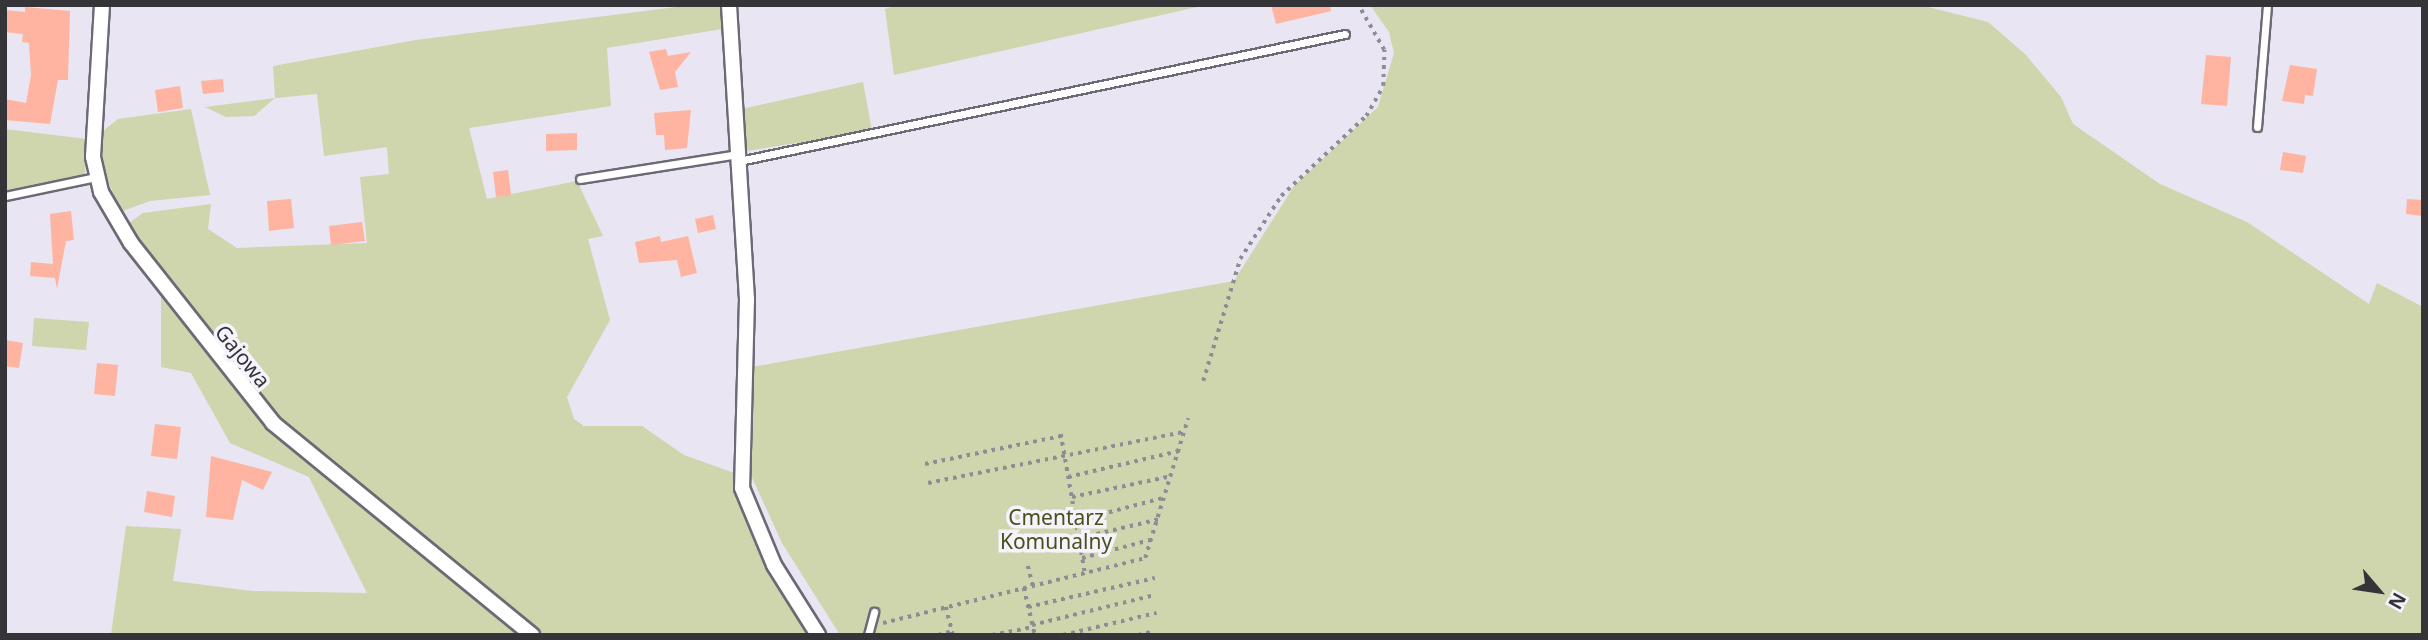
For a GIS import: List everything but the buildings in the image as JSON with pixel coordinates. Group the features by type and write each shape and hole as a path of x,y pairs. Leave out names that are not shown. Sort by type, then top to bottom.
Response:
{"street":[{"name":"Gajowa","path":"102,5 96,177 131,243 273,423 532,635"},
{"path":"729,5 747,313 742,488 774,565 818,635"}],"lane":[{"path":"2257,127 2267,5"},
{"path":"580,179 739,158 1345,34"},
{"path":"5,197 96,177"},
{"path":"868,635 874,612"}],"path":[{"path":"1203,381 1240,258 1281,196 1366,116 1382,86 1384,50 1358,5"},
{"path":"871,626 1145,558 1154,539 1188,418"},
{"path":"928,483 1184,432"},
{"path":"925,464 1062,435 1085,573"},
{"path":"1068,477 1179,452"},
{"path":"1072,497 1172,476"},
{"path":"1076,521 1166,497"},
{"path":"1079,538 1160,519"},
{"path":"1082,558 1154,539"},
{"path":"1028,566 1034,586"},
{"path":"1028,607 1155,578"},
{"path":"1024,588 1035,635"},
{"path":"992,635 1155,596"},
{"path":"938,635 952,633 946,607"},
{"path":"1063,635 1156,613"},
{"path":"1138,635 1154,631"}],"green space":[{"path":"692,5 725,5 728,28 607,48 611,106 469,128 487,199 577,181 603,236 588,239 610,320 567,397 574,419 584,426 642,426 684,455 737,474 814,635 545,635 285,423 252,391 126,225 143,213 211,204 208,229 237,248 367,243 360,177 389,174 387,147 324,156 317,94 275,98 273,66 416,40"},
{"path":"897,5 1206,5 894,75 885,9"},
{"name":"Cmentarz Komunalny","path":"1370,5 1920,5 1988,22 2025,54 2061,97 2073,124 2160,184 2247,222 2369,304 2377,283 2423,307 2423,635 840,635 782,543 750,473 752,367 1234,281 1294,186 1378,107 1394,53 1389,32"},
{"path":"863,82 872,131 747,151 742,109"},
{"path":"275,98 254,116 226,117 205,107"},
{"path":"191,109 210,195 150,201 120,212 101,162 103,131 118,119"},
{"path":"5,129 86,139 85,174 5,192"},
{"path":"161,294 269,429 519,635 111,635 126,526 181,529 173,581 252,591 367,593 309,477 230,443 191,373 161,367"},
{"path":"34,318 89,322 86,350 32,346"}]}
